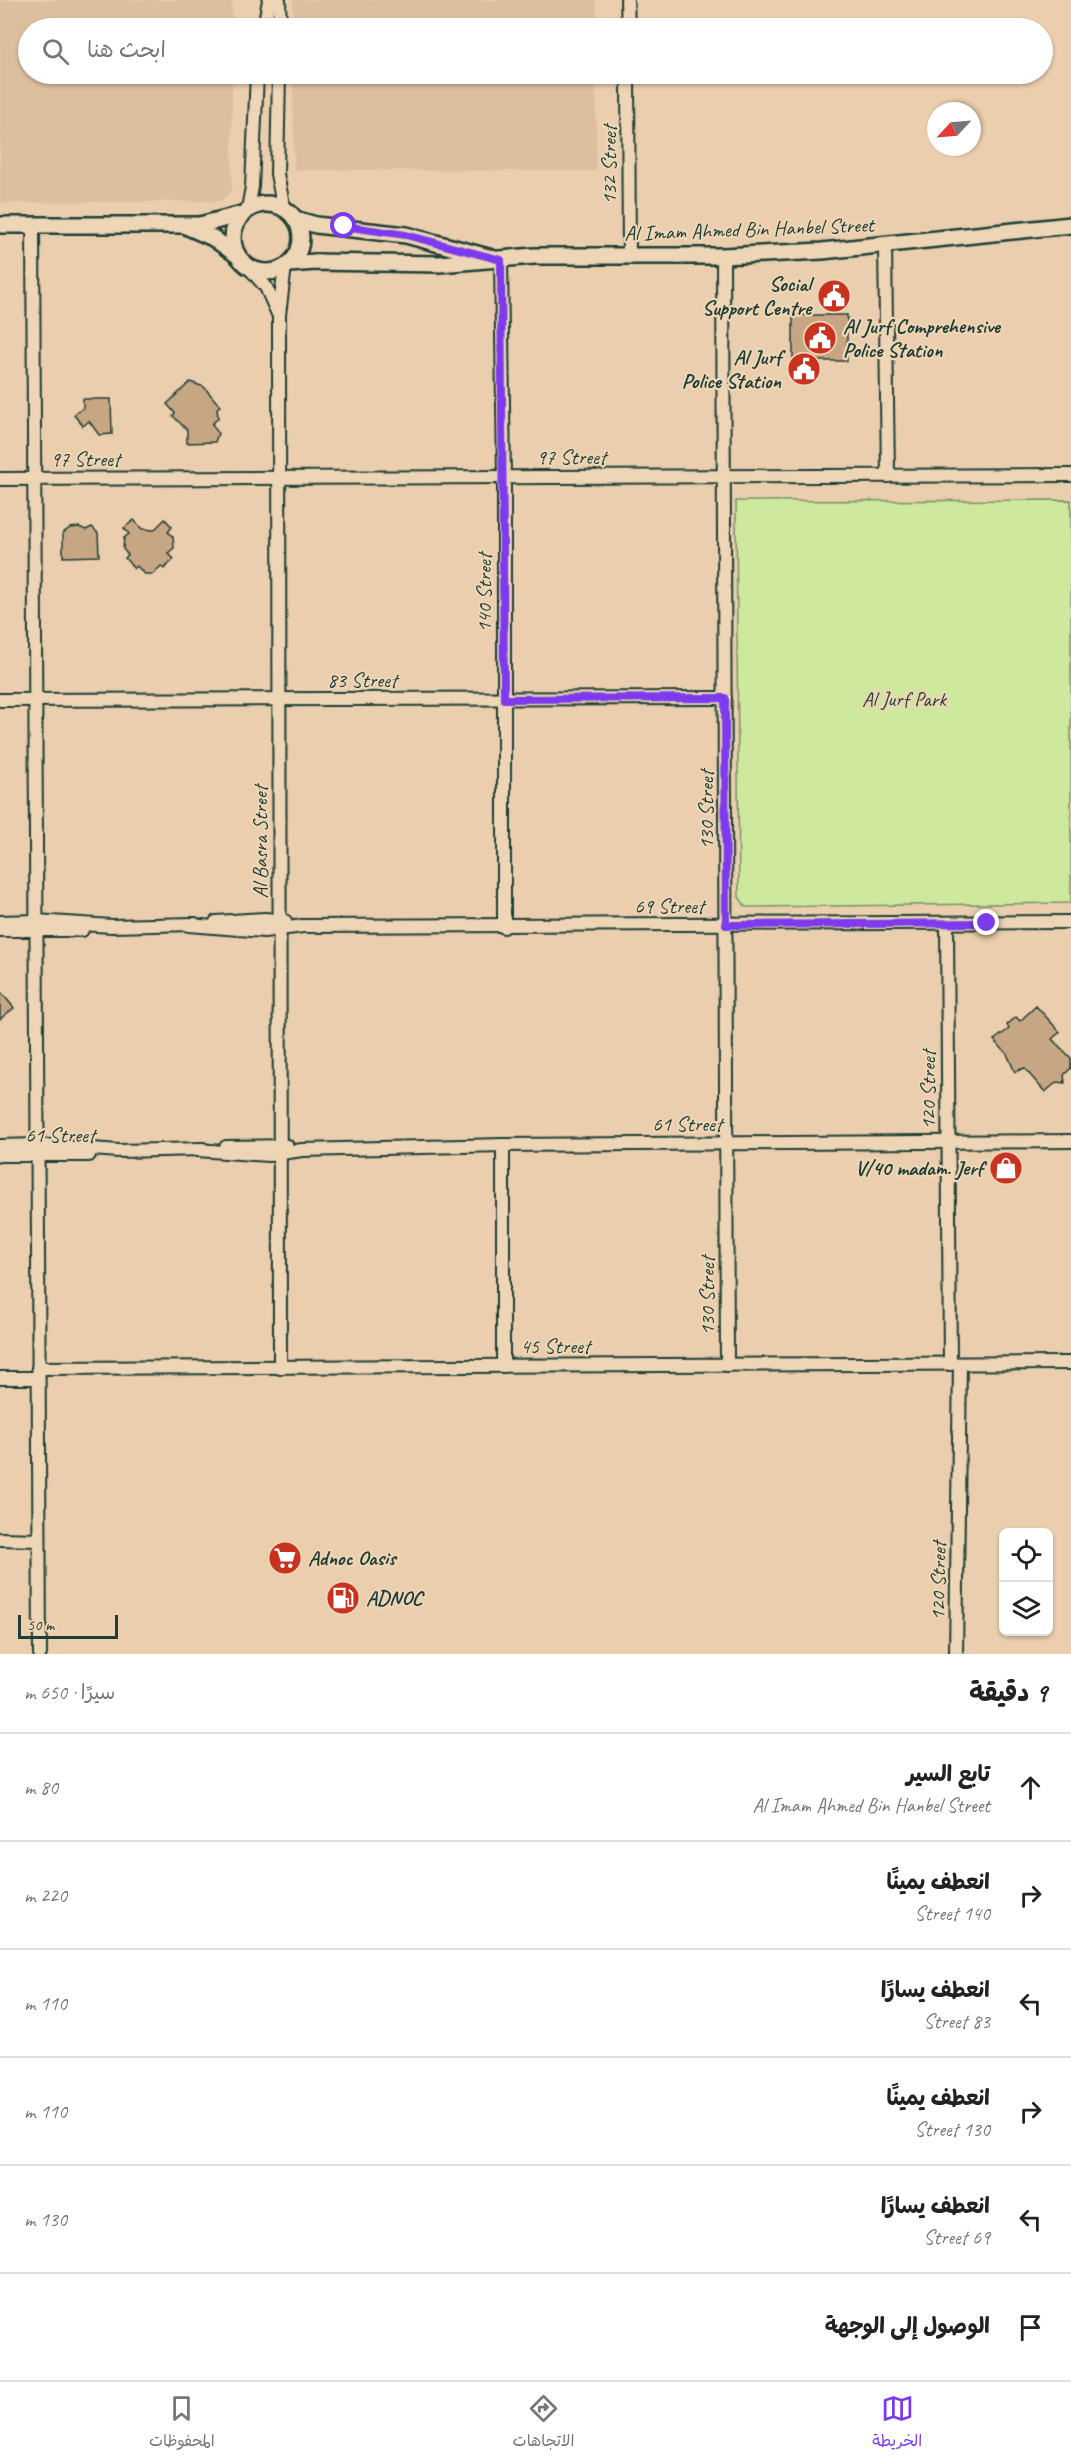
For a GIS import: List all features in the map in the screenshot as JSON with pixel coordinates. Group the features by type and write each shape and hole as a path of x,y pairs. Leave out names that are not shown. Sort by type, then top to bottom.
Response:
{"street":[{"path":"266,18 269,0"},
{"path":"279,0 279,18"},
{"path":"627,0 628,18"},
{"path":"242,261 233,234 245,212 252,186 257,84"},
{"path":"186,226 213,238 242,261 262,272 287,265 300,243 277,174 279,84"},
{"name":"132 Street","path":"628,84 629,256"},
{"path":"0,225 186,226 215,223 270,204 289,214"},
{"name":"Al Imam Ahmed Bin Hanbel Street","path":"289,214 316,225 406,235 501,260"},
{"path":"33,225 40,1654"},
{"name":"Al Imam Ahmed Bin Hanbel Street","path":"287,265 315,262 439,264 534,256 723,256 822,251 1071,225"},
{"path":"885,245 888,476"},
{"name":"130 Street","path":"723,256 727,1365"},
{"name":"140 Street","path":"501,260 504,477 504,927"},
{"name":"Al Basra Street","path":"242,261 266,287 279,315"},
{"name":"Al Basra Street","path":"280,1368 279,315 287,265"},
{"name":"97 Street","path":"0,479 1071,475"},
{"name":"83 Street","path":"0,700 725,698"},
{"name":"69 Street","path":"0,922 93,930 112,926 189,925 210,928 280,925 504,927 1071,922"},
{"name":"120 Street","path":"947,923 948,1142 955,1364 956,1654"},
{"name":"69 Street","path":"0,930 36,926"},
{"name":"61 Street","path":"0,1146 100,1155 119,1151 197,1150 216,1154 280,1150 503,1145 1071,1141"},
{"path":"503,1145 503,1366"},
{"name":"61 Street","path":"0,1155 37,1151"},
{"name":"45 Street","path":"0,1378 38,1373 280,1368 1071,1363"},
{"path":"0,1539 39,1540"}],"shaded area":[{"path":"0,0 232,0 232,18 18,18 18,84 232,84 232,190 221,201 0,203"},
{"path":"293,0 596,0 596,18 293,18"},
{"path":"293,84 596,84 596,171 294,170"}],"green space":[{"name":"Al Jurf Park","path":"1071,500 1071,903 746,907 739,897 736,501"}],"building":[{"name":"Al Jurf Comprehensive Police Station","path":"793,315 847,315 847,361 793,361"},
{"path":"190,382 204,387 220,406 217,408 218,418 212,424 218,433 215,442 187,443 187,430 173,416 175,413 167,404"},
{"path":"83,399 111,399 112,434 99,435 89,421 83,426 74,415 83,408"},
{"path":"165,519 172,527 168,532 173,537 174,548 168,553 174,559 164,569 161,566 153,574 144,574 137,566 134,569 125,558 128,555 123,549 124,538 129,534 124,528 134,520 142,529 154,530"},
{"path":"79,527 86,530 92,527 98,533 99,556 63,557 63,533 70,528"},
{"path":"0,991 14,1008 0,1019"},
{"path":"1036,1006 1060,1032 1052,1039 1071,1058 1071,1068 1064,1075 1065,1083 1057,1082 1045,1092 1024,1068 1015,1072 1007,1054 994,1040 1009,1029 1007,1025 1016,1017 1020,1021"}],"place":[{"name":"Social Support Centre","path":"834,296"},
{"name":"Al Jurf Comprehensive Police Station","path":"820,338"},
{"name":"Al Jurf Police Station","path":"804,369"},
{"name":"V/40 madam. Jerf","path":"1006,1168"},
{"name":"Adnoc Oasis","path":"285,1558"},
{"name":"ADNOC","path":"343,1598"}],"route":[{"path":"344,226 406,235 501,260 504,699 725,698 726,925 987,923"}]}
